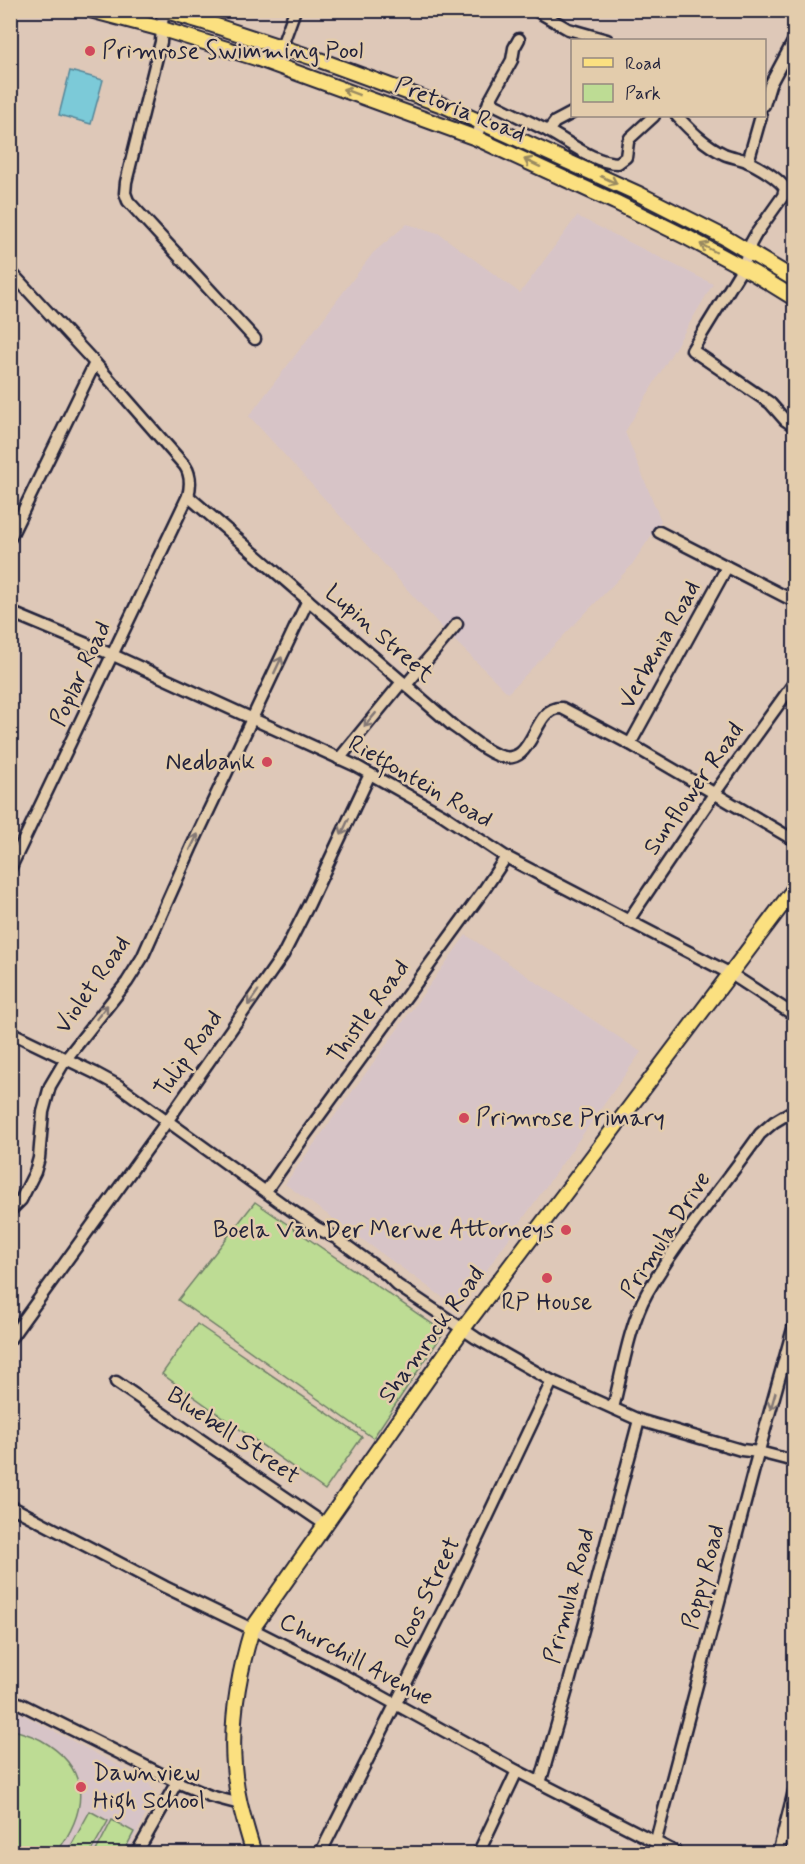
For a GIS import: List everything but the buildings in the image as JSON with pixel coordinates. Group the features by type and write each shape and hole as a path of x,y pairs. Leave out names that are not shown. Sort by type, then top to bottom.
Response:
{"main road":[{"name":"Pretoria Road","path":"90,10 162,29 275,65 476,138 615,202 743,267 795,298"},
{"name":"Pretoria Road","path":"163,11 204,22 446,106 639,194 724,237 795,279"},
{"name":"Shamrock Road","path":"254,1854 240,1804 233,1751 236,1702 245,1652 252,1629 462,1330 795,889"}],"street":[{"path":"275,65 295,10"},
{"path":"535,10 568,29 603,39"},
{"path":"163,11 158,57 126,182 126,196 128,201 255,339"},
{"path":"476,138 489,102 507,71 519,39"},
{"path":"766,101 770,85 795,40"},
{"path":"489,102 549,131 589,154 610,162 620,162 626,158 630,138 653,117"},
{"path":"549,131 555,122 571,114"},
{"path":"678,117 704,142 725,154 748,162 784,186 785,190 751,243 743,267 692,350 770,404 795,426"},
{"path":"748,162 761,117"},
{"path":"582,168 589,154"},
{"path":"12,278 95,363 185,466 190,479 188,496"},
{"path":"10,538 95,363"},
{"name":"Lupin Street","path":"188,496 453,726 495,754 504,757 516,755 526,748 549,710 556,707 562,708 630,744 795,840"},
{"name":"Poplar Road","path":"10,869 188,496"},
{"path":"659,532 795,601"},
{"name":"Verbenia Road","path":"630,744 727,567"},
{"name":"Violet Road","path":"10,1211 21,1200 35,1173 39,1158 43,1112 56,1075 126,982 141,958 308,600"},
{"name":"Rietfontein Road","path":"10,612 113,655 370,774 443,815 506,857 731,974 795,1015"},
{"path":"339,759 457,624"},
{"name":"Sunflower Road","path":"628,921 714,794 795,682"},
{"name":"Tulip Road","path":"10,1339 168,1120 283,955 370,774"},
{"name":"Thistle Road","path":"266,1191 506,857"},
{"path":"10,1032 119,1086 317,1228 369,1270 398,1285 462,1330 552,1381 639,1420 795,1468"},
{"name":"Primula Drive","path":"613,1408 627,1351 646,1295 678,1246 760,1134 765,1128 795,1110"},
{"name":"Poppy Road","path":"656,1840 758,1455 795,1325"},
{"name":"Roos Street","path":"320,1854 397,1705 552,1381"},
{"name":"Bluebell Street","path":"116,1382 326,1525"},
{"name":"Primula Road","path":"540,1783 639,1420"},
{"path":"758,1455 795,1461"},
{"name":"Churchill Avenue","path":"10,1506 165,1587 252,1629 517,1771 656,1840 679,1854"},
{"path":"10,1700 177,1782 210,1796 240,1804"},
{"path":"478,1854 517,1771"},
{"path":"136,1854 177,1782"},
{"path":"778,1854 795,1791"}],"shaded area":[{"path":"577,216 713,284 625,432 661,521 631,566 508,693 446,632 249,416 373,253 407,224 438,233 520,293"},
{"name":"Primrose Primary","path":"466,935 641,1052 459,1309 285,1184"},
{"name":"Dawnview High School","path":"10,1711 20,1713 147,1781 156,1794 127,1853 11,1853"}],"green space":[{"path":"255,1202 444,1332 373,1438 178,1300"},
{"path":"197,1324 362,1437 325,1490 162,1374"},
{"path":"11,1729 37,1738 58,1751 77,1777 80,1792 79,1806 67,1837 56,1853 11,1853"},
{"path":"90,1811 108,1821 90,1853 67,1853"},
{"path":"112,1820 134,1832 123,1853 95,1853"}],"water":[{"path":"70,71 103,80 91,124 59,115"}],"place":[{"name":"Primrose Swimming Pool","path":"90,51"},
{"name":"Nedbank","path":"267,762"},
{"name":"Primrose Primary","path":"464,1118"},
{"name":"Boela Van Der Merwe Attorneys","path":"566,1230"},
{"name":"RP House","path":"547,1278"},
{"name":"Dawnview High School","path":"81,1787"}]}
